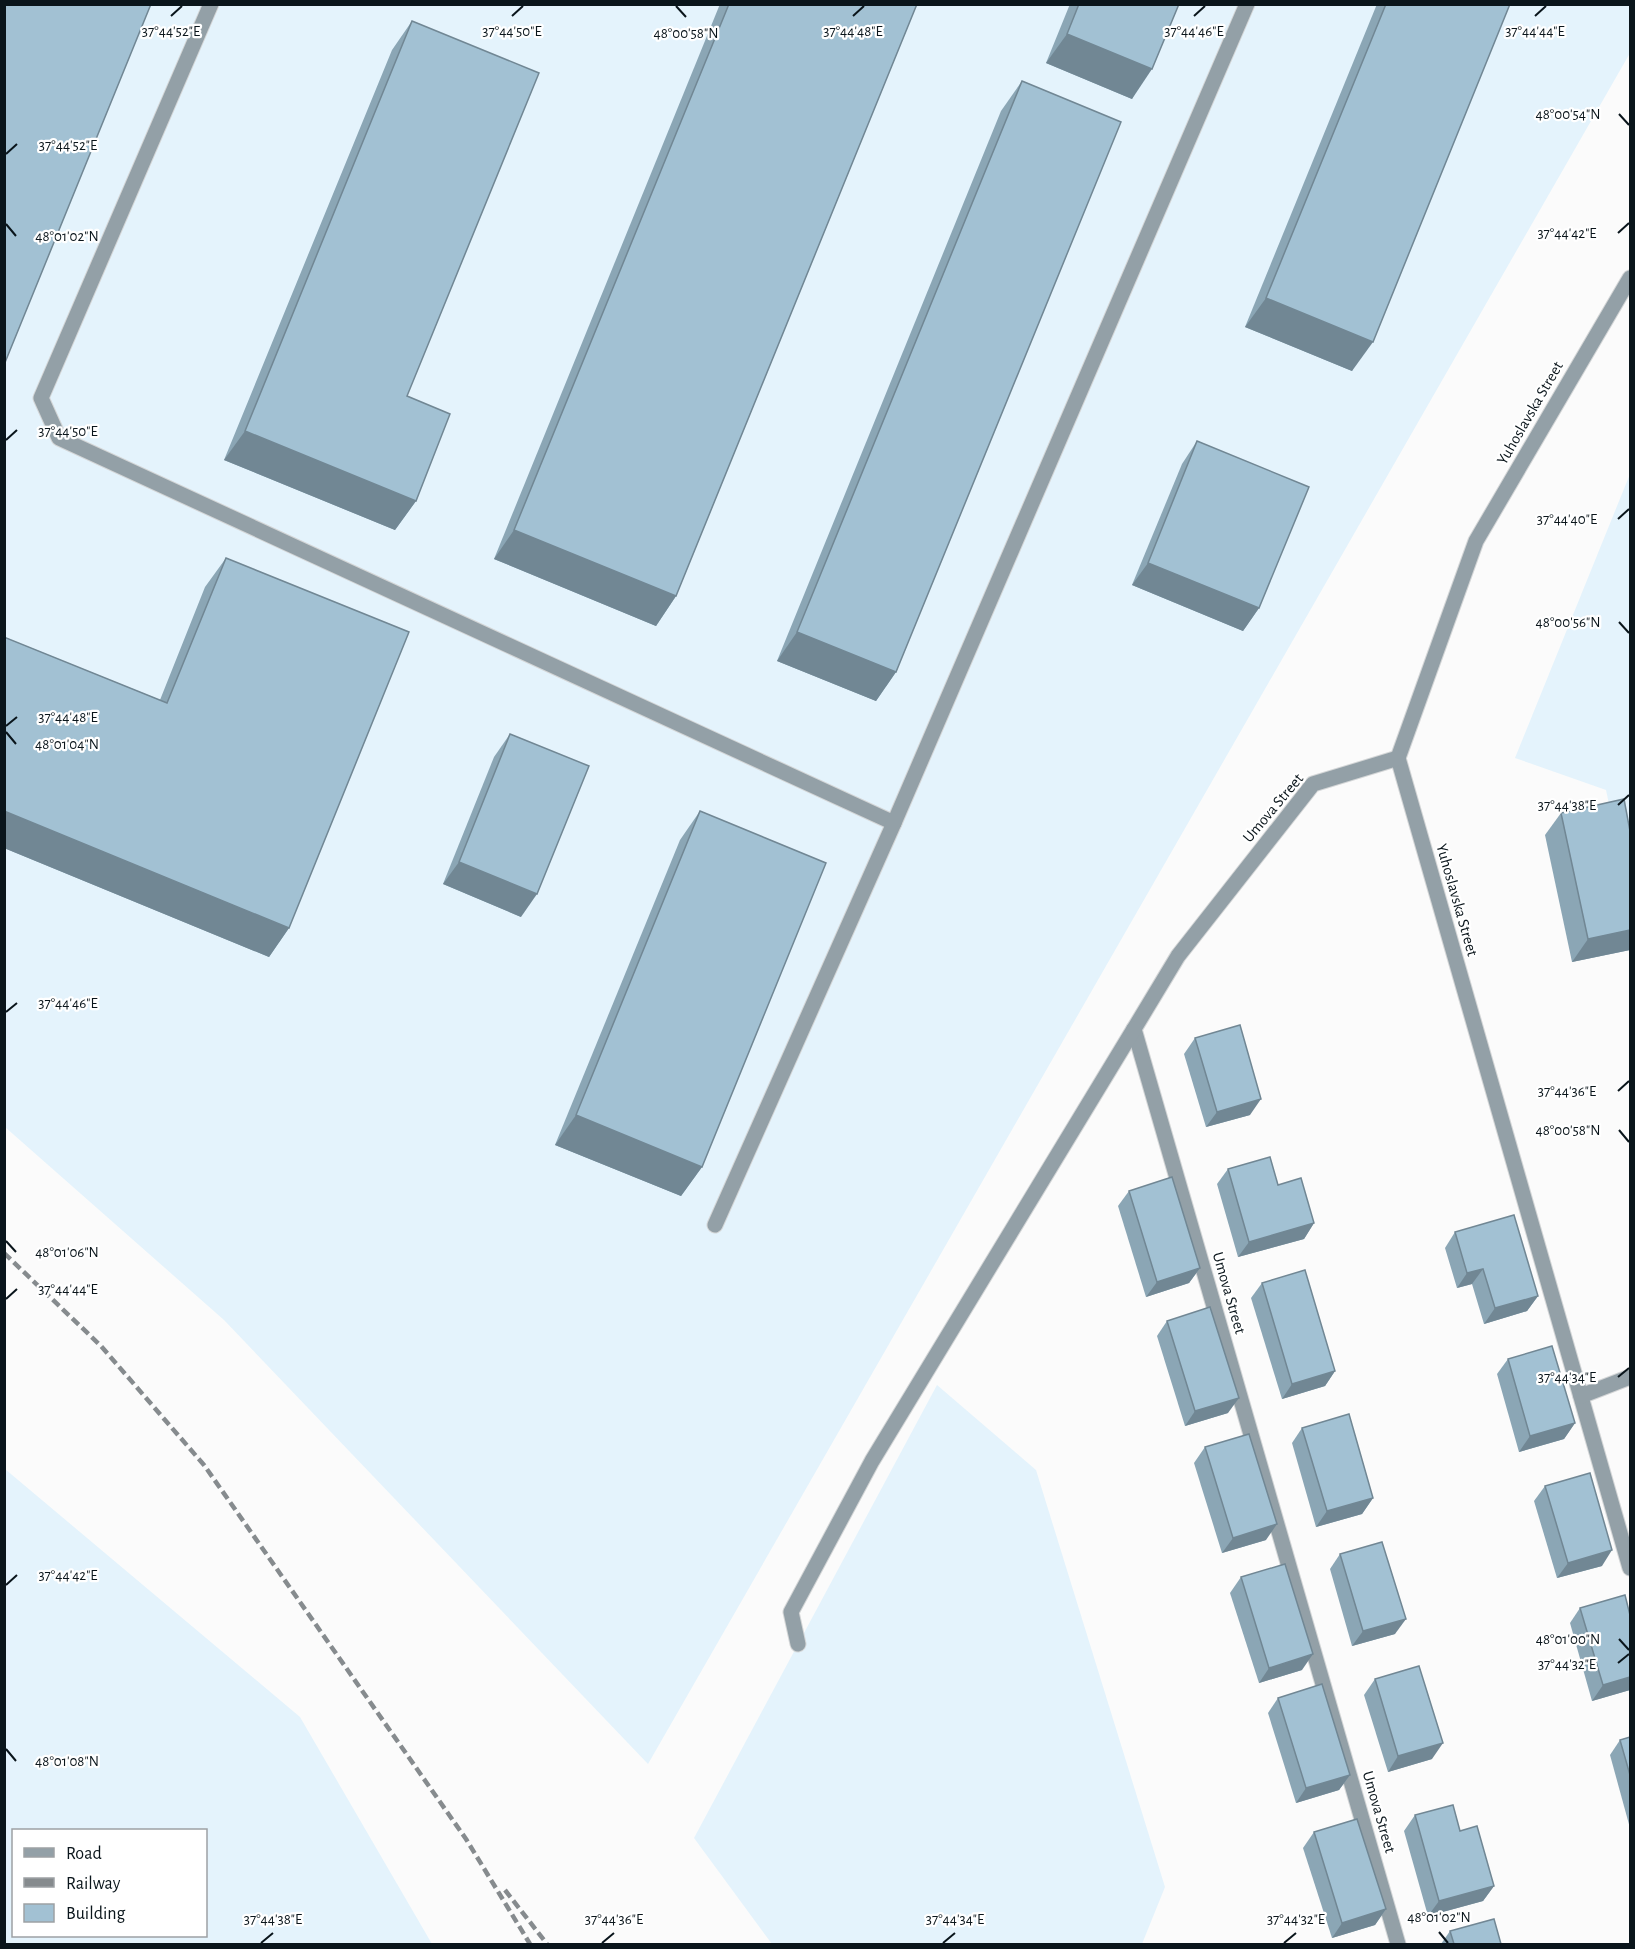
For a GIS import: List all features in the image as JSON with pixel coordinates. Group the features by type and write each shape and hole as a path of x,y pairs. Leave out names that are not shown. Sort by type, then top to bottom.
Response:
{"street":[{"path":"211,4 40,398 58,438 894,823"},
{"path":"715,1225 894,823 1247,4"},
{"name":"Yuhoslavska Street","path":"1630,278 1476,541 1398,758 1630,1568"},
{"name":"Umova Street","path":"1398,758 1313,784 1178,956 1134,1029 1398,1944"},
{"path":"798,1644 791,1612 872,1461 1134,1029"},
{"path":"1581,1396 1630,1377"}],"shaded area":[{"path":"5,5 1630,5 1630,53 648,1764 224,1320 5,1127"},
{"path":"1630,474 1630,893 1628,893 1606,790 1515,758"},
{"path":"937,1385 1036,1470 1165,1887 1142,1944 772,1944 694,1838"},
{"path":"5,1469 300,1717 432,1944 5,1944"}],"building":[{"path":"4,4 151,4 4,365"},
{"path":"729,4 917,4 676,596 514,530"},
{"path":"1079,4 1179,4 1152,69 1067,34"},
{"path":"1386,4 1510,4 1373,342 1266,298"},
{"path":"412,21 539,73 407,396 450,414 416,501 245,431"},
{"path":"1022,81 1121,122 896,672 797,632"},
{"path":"1197,441 1309,487 1259,608 1148,563"},
{"path":"226,558 409,632 289,928 4,811 4,637 167,703"},
{"path":"510,734 589,766 537,894 459,862"},
{"path":"1624,799 1630,831 1630,930 1588,939 1561,813"},
{"path":"700,811 826,863 702,1167 576,1115"},
{"path":"1240,1025 1261,1099 1217,1112 1195,1038"},
{"path":"1270,1157 1278,1185 1301,1178 1314,1223 1249,1242 1228,1169"},
{"path":"1172,1177 1200,1268 1157,1282 1129,1191"},
{"path":"1514,1215 1538,1296 1495,1308 1483,1269 1467,1273 1455,1232"},
{"path":"1305,1270 1335,1371 1292,1384 1262,1283"},
{"path":"1210,1307 1239,1398 1195,1411 1167,1321"},
{"path":"1552,1346 1575,1423 1530,1436 1508,1359"},
{"path":"1349,1414 1373,1498 1327,1511 1302,1428"},
{"path":"1249,1434 1277,1524 1233,1538 1205,1447"},
{"path":"1590,1473 1612,1550 1568,1563 1545,1486"},
{"path":"1382,1542 1406,1619 1363,1631 1340,1554"},
{"path":"1285,1564 1313,1654 1269,1668 1241,1577"},
{"path":"1625,1595 1630,1615 1630,1677 1603,1685 1580,1608"},
{"path":"1419,1666 1443,1743 1398,1756 1375,1679"},
{"path":"1322,1684 1350,1775 1306,1788 1278,1698"},
{"path":"1630,1737 1630,1775 1620,1740"},
{"path":"1453,1805 1460,1831 1477,1826 1494,1886 1439,1901 1415,1815"},
{"path":"1357,1819 1386,1909 1342,1923 1314,1832"},
{"path":"1494,1919 1501,1944 1454,1944 1450,1931"}],"railway":[{"path":"4,1253 101,1346 204,1465 466,1839 530,1944"},
{"path":"505,1890 547,1944"}]}
